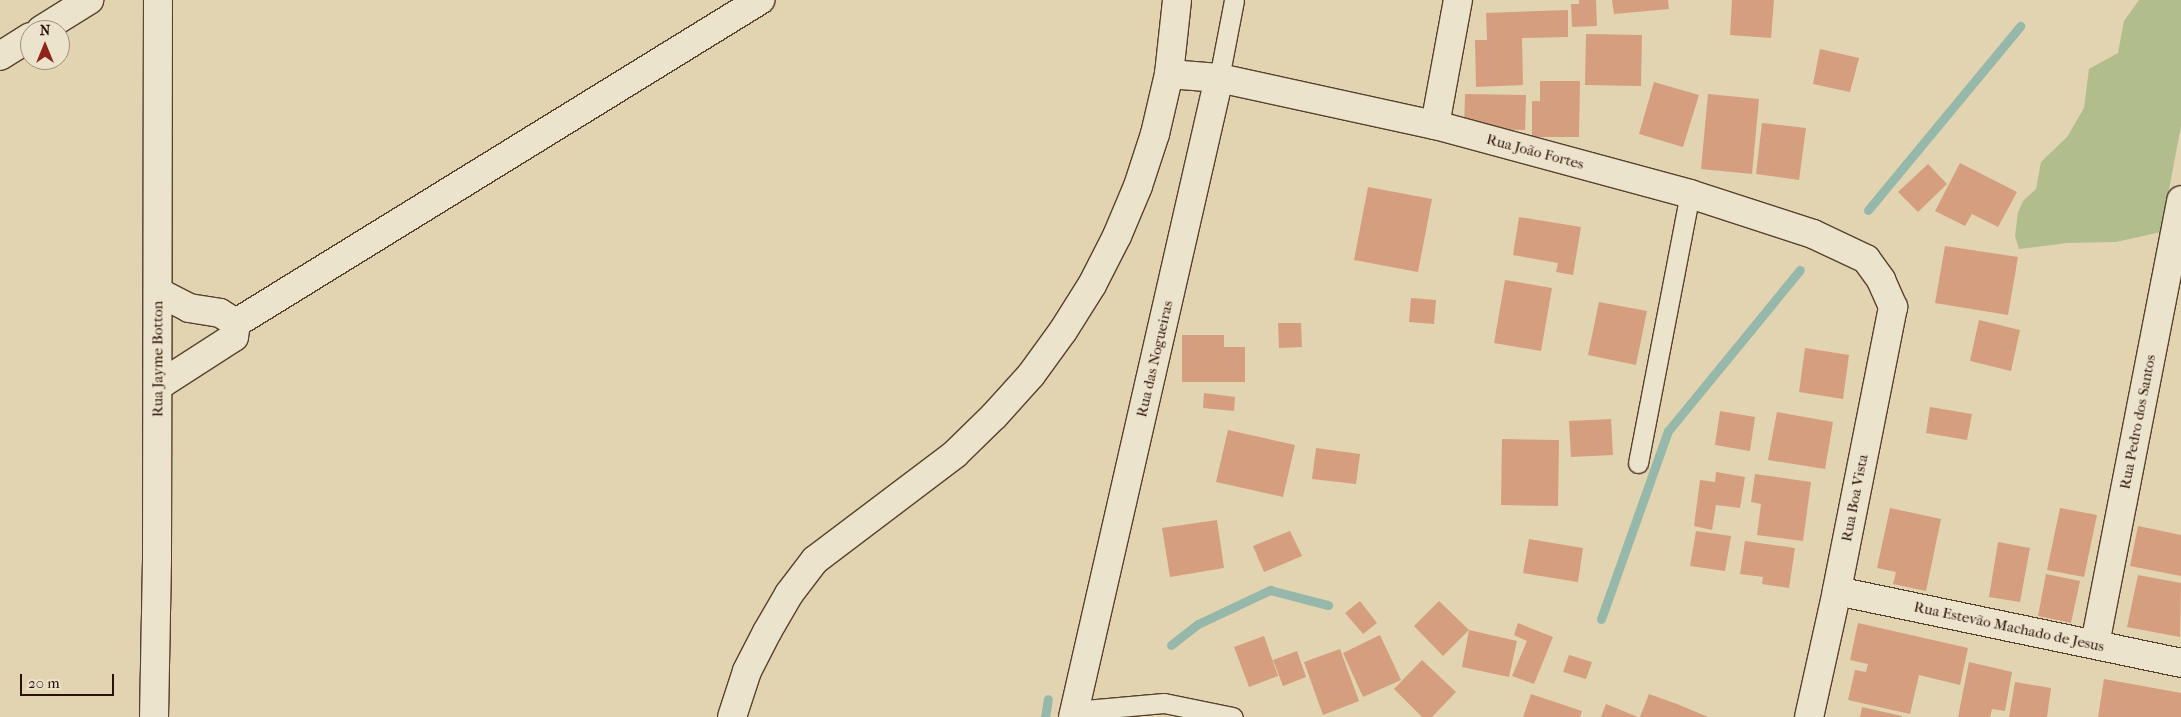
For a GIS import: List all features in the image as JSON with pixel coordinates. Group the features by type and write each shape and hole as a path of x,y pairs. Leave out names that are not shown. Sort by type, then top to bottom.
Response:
{"street":[{"path":"57,20 89,0"},
{"name":"Rua Jayme Botton","path":"154,717 158,386 158,0"},
{"path":"236,323 760,0"},
{"path":"732,717 748,671 766,632 789,594 815,560 955,454 994,416 1031,375 1063,331 1092,285 1117,236 1138,186 1155,134 1169,74 1177,0"},
{"path":"1435,125 1458,0"},
{"path":"0,56 20,43"},
{"name":"Rua João Fortes","path":"1169,74 1219,78 1435,125 1690,194 1822,238 1866,258 1881,280"},
{"name":"Rua das Nogueiras","path":"1074,714 1219,78"},
{"name":"Rua Pedro dos Santos","path":"2095,644 2181,200"},
{"name":"Rua Boa Vista","path":"1809,717 1837,591 1893,307 1881,280"},
{"path":"158,292 189,308 220,313 236,323"},
{"path":"158,386 234,337 236,323"},
{"name":"Rua Estevão Machado de Jesus","path":"1837,591 2181,662"}],"lane":[{"name":"Rua das Nogueiras","path":"1219,78 1234,0"},
{"path":"1638,462 1690,194"},
{"path":"1074,714 1164,703 1233,717"}],"green space":[{"path":"2139,0 2181,0 2181,126 2161,232 2116,242 2067,243 2019,249 2015,236 2018,212 2023,201 2036,189 2041,162 2067,137 2084,108 2089,69 2118,53 2124,21"}],"building":[{"path":"1579,0 1596,0 1597,26 1572,27 1571,4 1579,4"},
{"path":"1612,0 1668,0 1669,9 1614,14"},
{"path":"1732,0 1774,0 1771,38 1730,35"},
{"path":"1568,10 1568,37 1522,38 1523,85 1476,87 1475,40 1487,40 1486,13"},
{"path":"1586,34 1642,35 1641,86 1585,85"},
{"path":"1820,49 1859,58 1850,92 1813,84"},
{"path":"1540,81 1580,81 1579,137 1532,137 1532,101 1540,101"},
{"path":"1654,82 1699,95 1683,147 1639,134"},
{"path":"1465,94 1526,95 1525,130 1464,129"},
{"path":"1708,94 1759,99 1752,174 1701,169"},
{"path":"1762,123 1806,128 1799,180 1756,174"},
{"path":"1960,163 2017,192 1998,227 1972,214 1965,226 1935,211"},
{"path":"1928,164 1947,184 1918,212 1898,192"},
{"path":"1368,187 1432,199 1418,272 1354,260"},
{"path":"1519,217 1581,227 1573,275 1556,272 1558,263 1513,255"},
{"path":"1945,246 2018,257 2008,315 1935,303"},
{"path":"1505,280 1552,288 1541,351 1494,343"},
{"path":"1411,298 1436,300 1434,324 1409,322"},
{"path":"1599,302 1647,311 1636,365 1588,355"},
{"path":"1979,320 2020,330 2011,371 1970,361"},
{"path":"1278,323 1301,323 1302,347 1279,348"},
{"path":"1182,335 1224,335 1224,347 1245,347 1245,382 1182,382"},
{"path":"1805,348 1849,355 1843,399 1799,392"},
{"path":"1204,393 1235,397 1234,411 1203,408"},
{"path":"1930,407 1972,414 1967,440 1926,433"},
{"path":"1720,411 1755,417 1750,451 1715,445"},
{"path":"1777,412 1833,422 1825,469 1768,460"},
{"path":"1611,419 1613,455 1571,457 1569,421"},
{"path":"1228,430 1295,445 1283,497 1216,482"},
{"path":"1502,439 1559,440 1558,506 1501,505"},
{"path":"1316,448 1360,454 1356,484 1312,479"},
{"path":"1716,472 1745,477 1740,508 1716,505 1712,530 1694,526 1700,480 1715,482"},
{"path":"1755,474 1811,482 1803,541 1757,535 1761,504 1751,502"},
{"path":"1890,508 1941,519 1926,591 1893,584 1896,572 1877,568"},
{"path":"2060,508 2097,515 2084,577 2047,570"},
{"path":"1217,520 1224,568 1170,577 1162,528"},
{"path":"2138,526 2181,535 2181,576 2130,566"},
{"path":"1290,531 1302,556 1264,572 1253,546"},
{"path":"1696,531 1731,536 1725,571 1690,566"},
{"path":"1529,539 1583,548 1578,582 1523,573"},
{"path":"1745,541 1795,548 1789,588 1762,584 1763,577 1740,574"},
{"path":"1998,542 2030,548 2020,602 1989,597"},
{"path":"2046,574 2080,581 2071,623 2038,616"},
{"path":"2138,575 2181,583 2180,637 2127,627"},
{"path":"1360,601 1377,623 1363,634 1345,613"},
{"path":"1439,601 1469,630 1443,656 1414,626"},
{"path":"1518,623 1553,637 1534,684 1512,676 1527,641 1514,635"},
{"path":"1858,623 1968,648 1960,685 1919,675 1910,714 1848,700 1855,670 1866,672 1868,664 1850,660"},
{"path":"1469,630 1517,641 1509,677 1462,667"},
{"path":"1380,635 1401,680 1363,697 1343,653"},
{"path":"1264,636 1278,676 1249,687 1234,647"},
{"path":"1340,649 1359,701 1323,715 1304,662"},
{"path":"1297,651 1306,677 1283,686 1273,660"},
{"path":"1569,655 1592,662 1586,679 1563,672"},
{"path":"1422,660 1456,692 1432,717 1422,717 1394,689"},
{"path":"1969,662 2012,672 2005,711 1992,709 1990,717 1958,717"},
{"path":"2104,679 2181,693 2181,717 2098,717"},
{"path":"2015,682 2051,688 2047,717 2009,717"},
{"path":"1531,694 1582,711 1580,717 1523,717"},
{"path":"1649,694 1677,704 1708,717 1640,717"},
{"path":"1606,704 1638,717 1601,717"},
{"path":"1862,707 1902,716 1902,717 1860,717"}],"waterway":[{"path":"1868,210 2020,26"},
{"path":"1601,619 1668,431 1800,270"},
{"path":"1171,645 1198,624 1270,590 1328,605"},
{"path":"1045,717 1048,699"}]}
